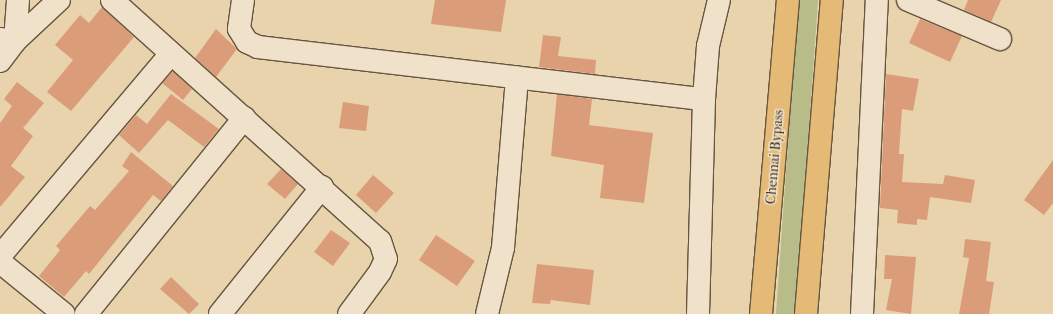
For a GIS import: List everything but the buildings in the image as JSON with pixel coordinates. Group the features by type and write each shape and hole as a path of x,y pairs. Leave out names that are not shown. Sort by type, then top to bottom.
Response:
{"highway":[{"name":"Chennai Bypass","path":"762,314 788,0"},
{"path":"806,314 832,0"}],"street":[{"path":"0,61 8,40 18,0"},
{"path":"8,40 59,0"},
{"path":"112,0 322,187 380,241 385,250 380,272 349,314"},
{"path":"243,0 239,29 247,42 258,47 704,100"},
{"path":"698,314 704,100 708,46 719,0"},
{"path":"862,314 877,0"},
{"path":"908,0 1000,39"},
{"path":"0,256 171,54"},
{"path":"487,314 503,248 517,78"},
{"path":"86,314 244,118"},
{"path":"220,314 322,187"},
{"path":"0,262 64,314"}],"green space":[{"path":"798,0 818,0 796,314 776,314"}]}
